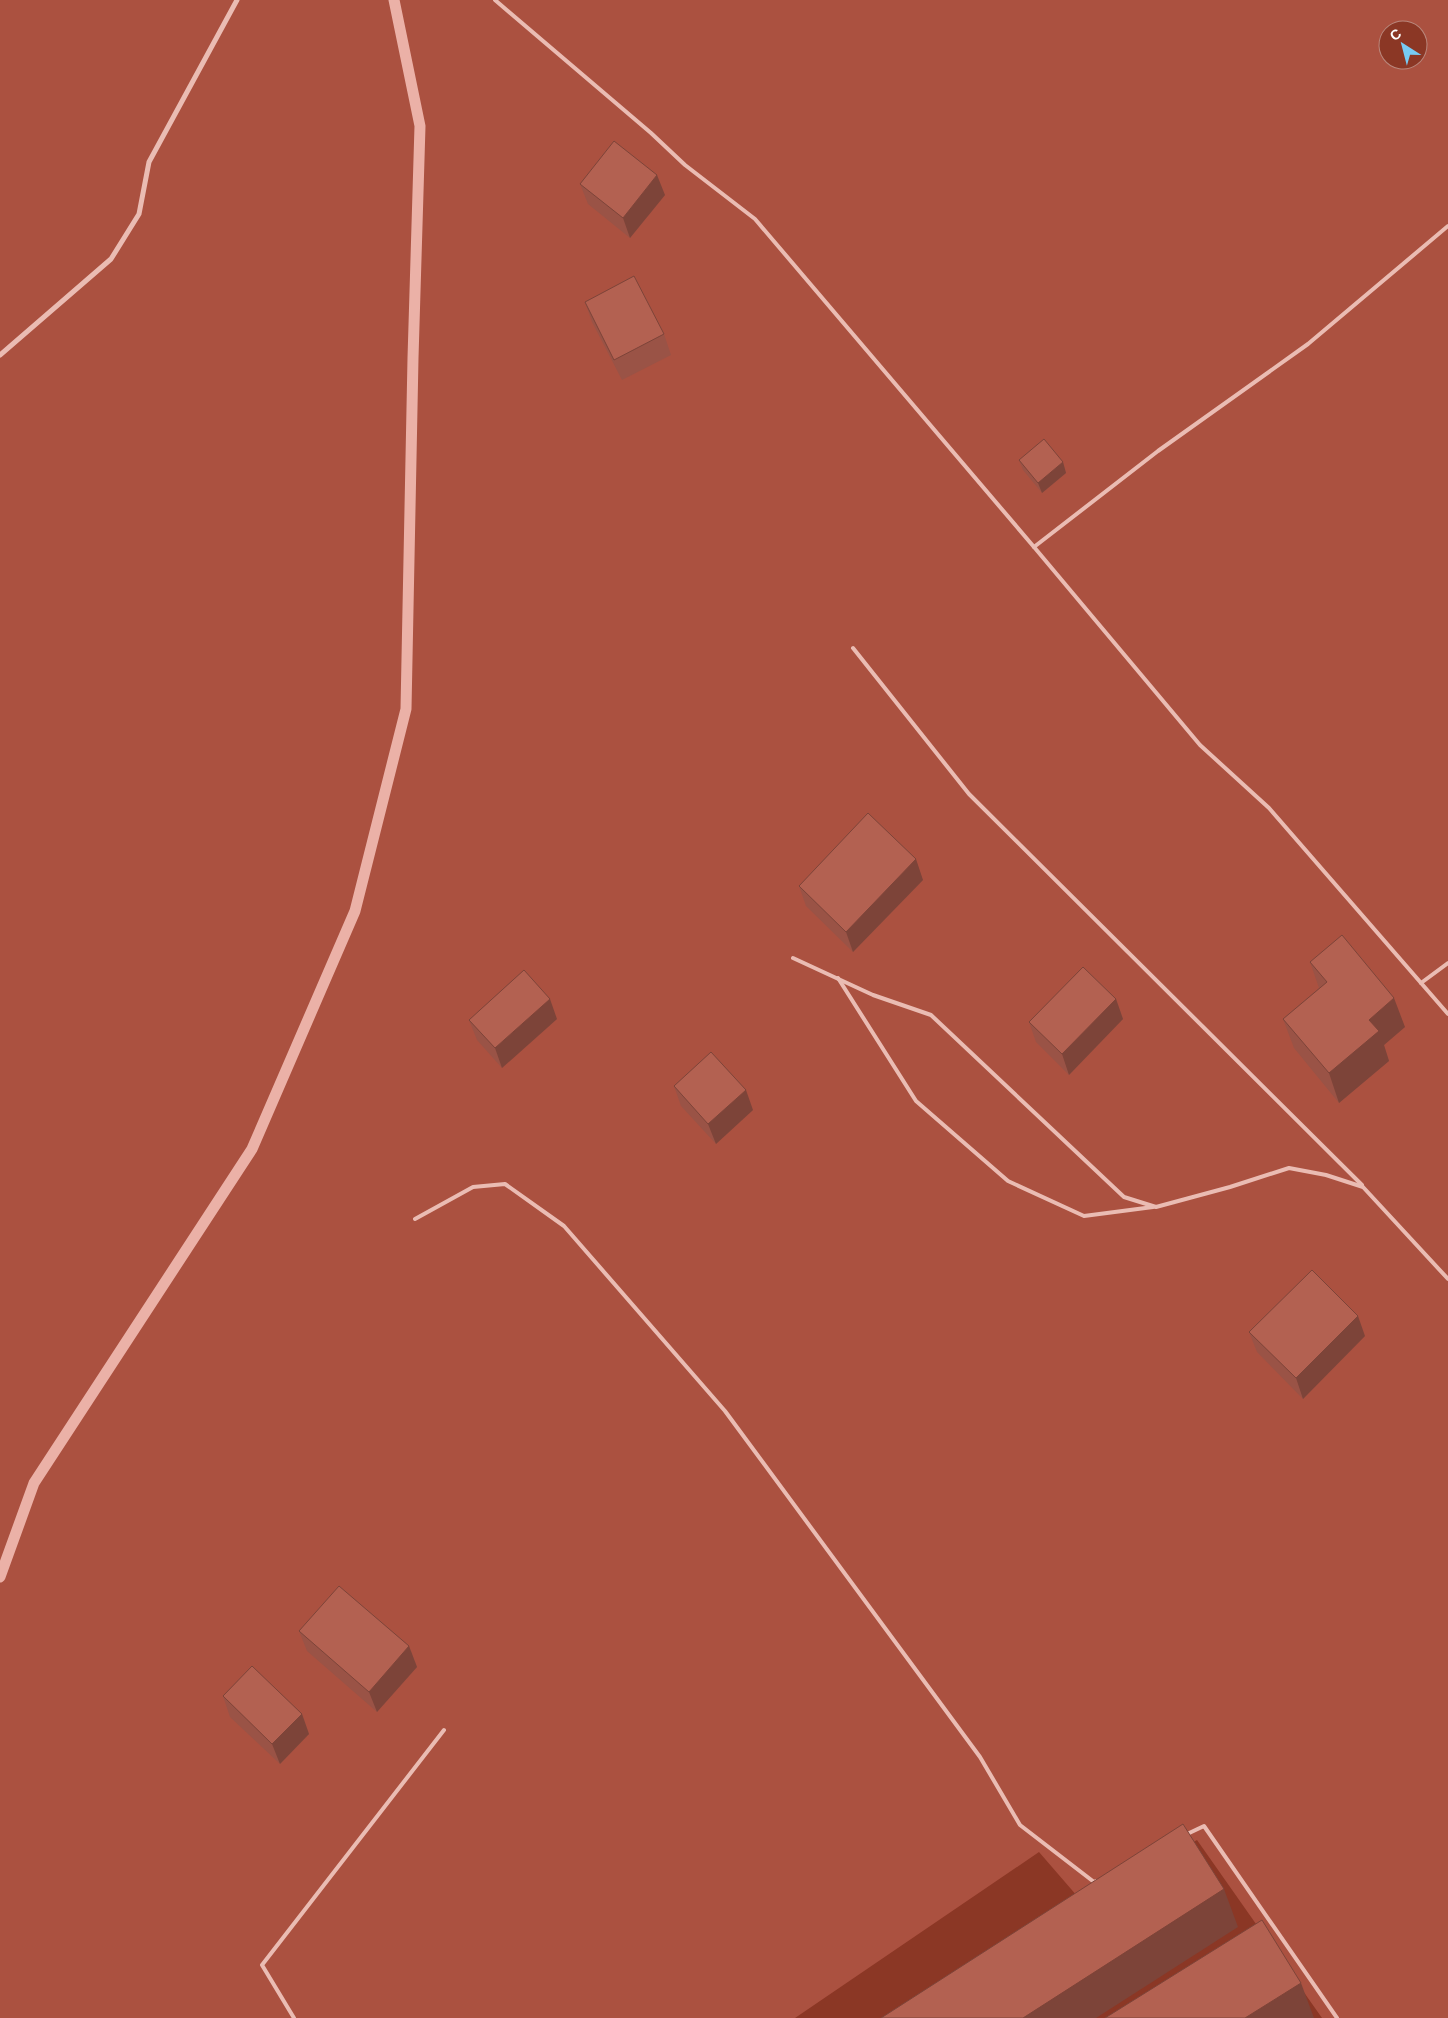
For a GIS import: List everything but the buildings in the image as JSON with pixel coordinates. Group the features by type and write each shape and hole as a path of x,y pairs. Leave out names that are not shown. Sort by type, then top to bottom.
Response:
{"street":[{"path":"0,355 111,259 139,214 149,162 237,0"}],"lane":[{"path":"496,0 651,133 685,165 755,219 1200,745 1269,808 1448,1014"},
{"path":"1034,547 1158,451 1308,344 1448,226"},
{"path":"854,648 969,794 1363,1187 1448,1279"},
{"path":"793,958 873,995 931,1015 1124,1197 1156,1207"},
{"path":"1421,983 1448,963"},
{"path":"838,978 916,1101 1008,1181 1084,1216 1156,1207 1230,1187 1289,1168 1326,1175 1363,1187"},
{"path":"415,1219 473,1187 505,1184 564,1226 725,1411 980,1757 1020,1825 1094,1882 1103,1877"},
{"path":"294,2018 262,1965 444,1730"},
{"path":"1179,1838 1204,1826 1336,2018"}],"shaded area":[{"path":"0,0 1448,0 1448,2018 1322,2018 1197,1840 1084,1904 1039,1852 795,2018 0,2018"}],"waterway":[{"path":"0,1577 34,1483 252,1149 355,911 406,709 420,126 394,0"}]}
